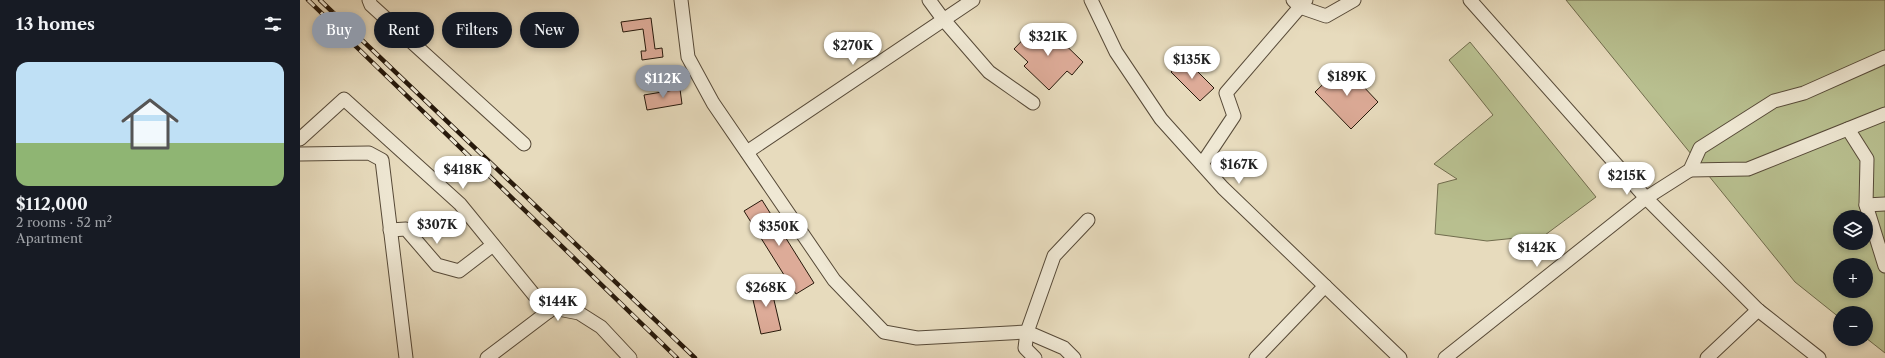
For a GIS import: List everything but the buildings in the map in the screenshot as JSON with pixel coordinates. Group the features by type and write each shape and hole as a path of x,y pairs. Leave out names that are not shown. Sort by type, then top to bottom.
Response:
{"street":[{"path":"369,0 371,5 443,72 524,144"},
{"path":"681,0 688,57 713,103 834,280 884,332 917,338 1027,332 1064,348 1074,358"},
{"path":"930,0 943,19 989,72 1033,103"},
{"path":"747,152 972,0"},
{"path":"1090,0 1116,52 1161,119 1223,188 1400,358"},
{"path":"1202,164 1234,116 1226,92 1299,2 1326,16 1354,0"},
{"path":"1470,0 1646,198 1758,310 1818,358"},
{"path":"1690,170 1700,148 1774,101 1804,93 1885,57"},
{"path":"300,139 344,99 460,204 548,312"},
{"path":"1444,358 1646,198 1690,170 1748,169 1885,114"},
{"path":"1848,129 1867,159 1866,205 1885,266"},
{"path":"300,154 369,153 382,160 406,358"},
{"path":"1866,205 1885,204"},
{"path":"1035,358 1025,348 1027,332 1054,256 1088,220"},
{"path":"390,230 406,229 437,265 459,271 493,245"},
{"path":"1256,358 1325,286"},
{"path":"486,358 553,308 579,313 601,327 630,358"},
{"path":"1707,358 1758,310"}],"green space":[{"path":"1566,0 1885,0 1885,353 1873,344 1873,306 1833,306 1833,312 1795,282"},
{"path":"1470,42 1596,197 1545,235 1487,241 1435,234 1438,184 1457,179 1434,164 1493,115 1449,60"}],"railway":[{"path":"308,0 677,358"},
{"path":"320,0 695,358"}]}
